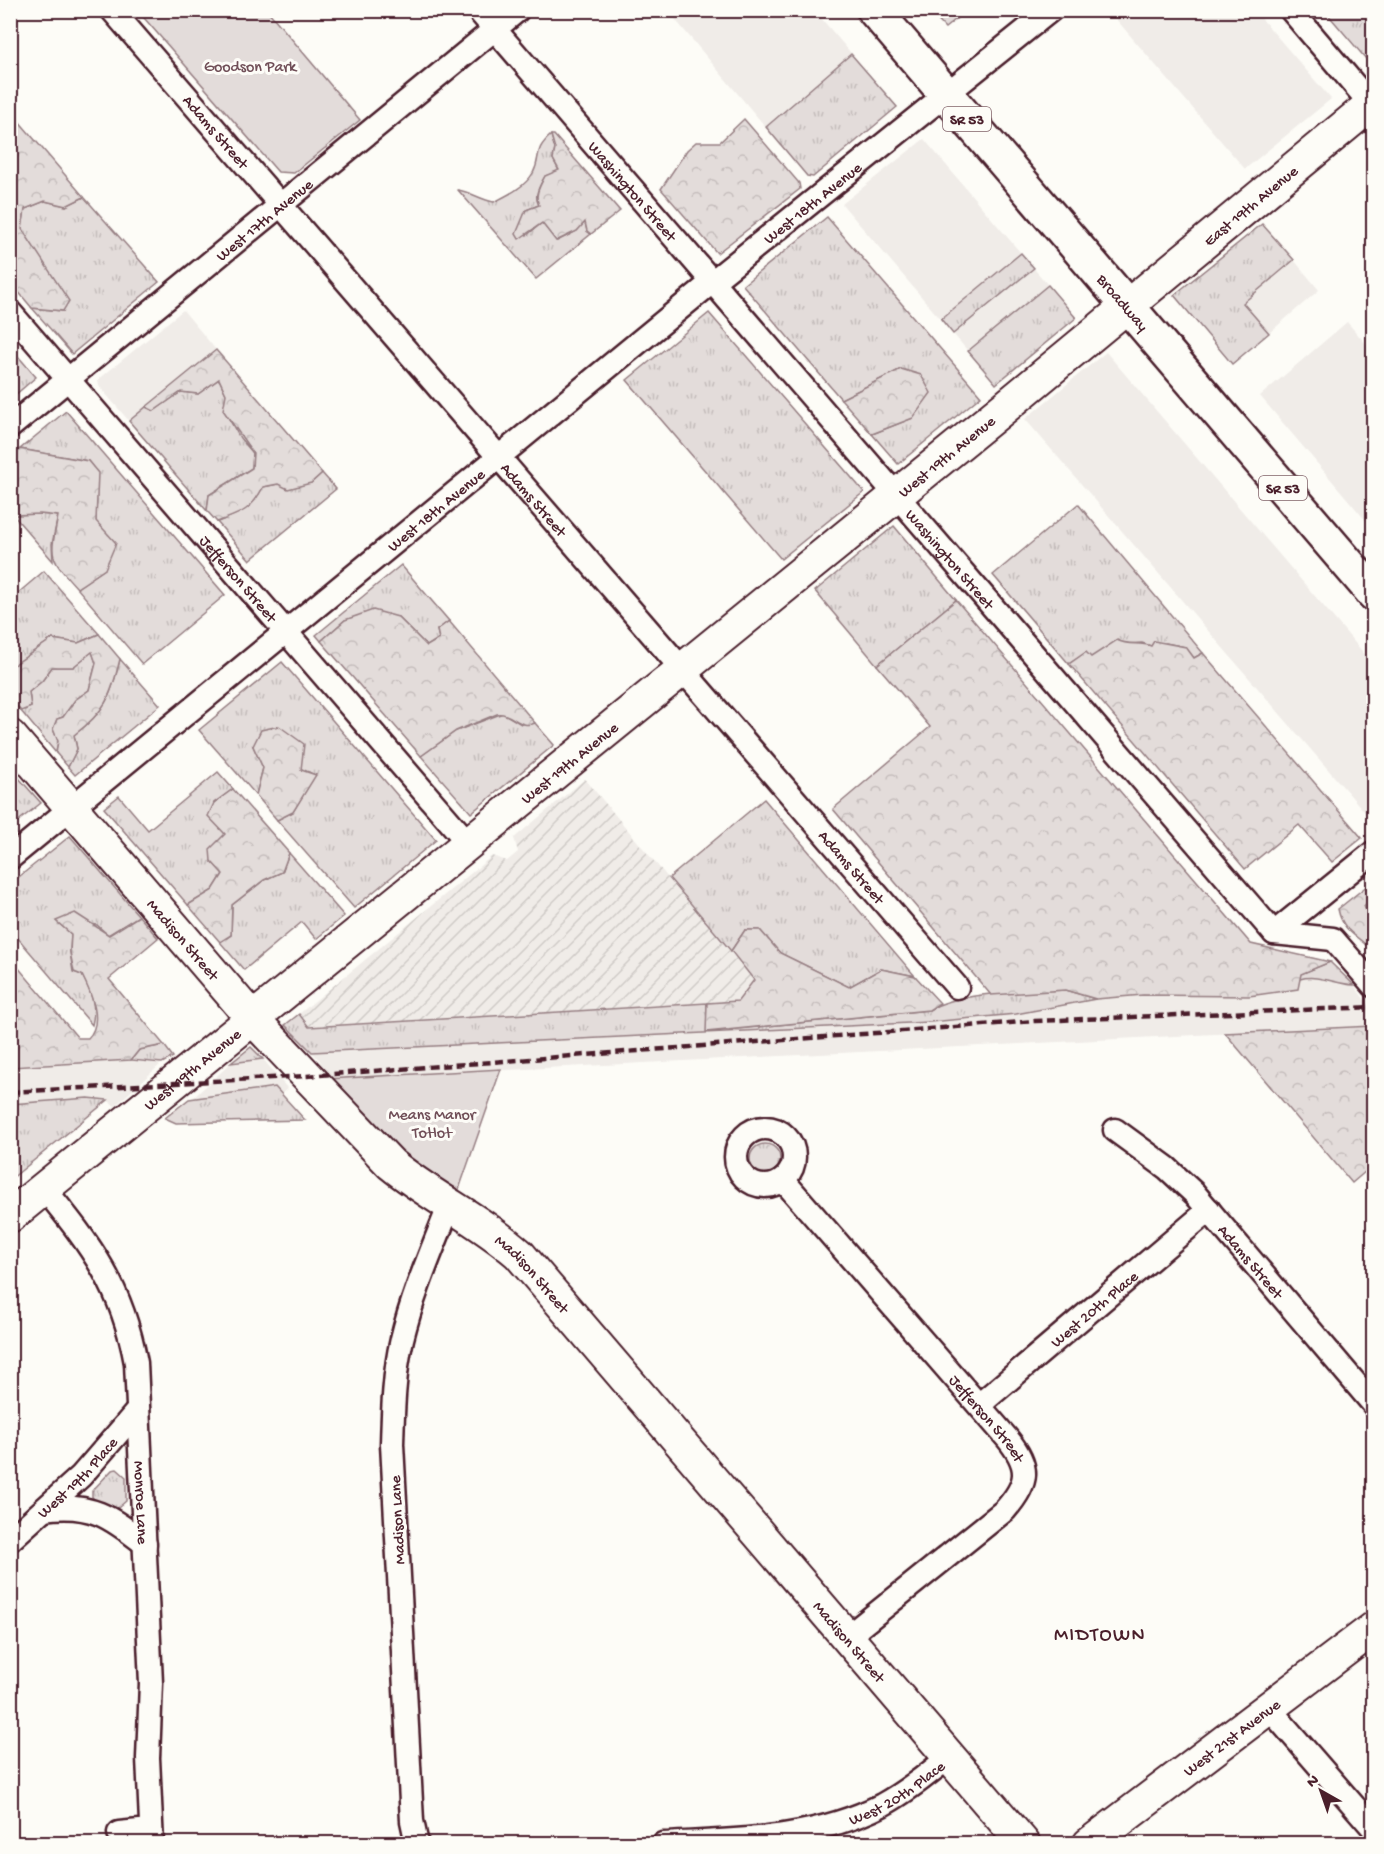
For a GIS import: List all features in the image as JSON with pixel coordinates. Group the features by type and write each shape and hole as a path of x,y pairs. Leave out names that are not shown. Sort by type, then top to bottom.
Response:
{"main road":[{"name":"Broadway","path":"874,10 1374,594"}],"street":[{"name":"Adams Street","path":"112,10 957,987"},
{"name":"Washington Street","path":"478,10 1274,933"},
{"name":"West 17th Avenue","path":"10,427 518,10"},
{"name":"West 18th Avenue","path":"10,858 712,282 948,96 1051,10"},
{"path":"1291,10 1373,105"},
{"name":"East 19th Avenue","path":"1126,306 1373,105"},
{"name":"West 19th Avenue","path":"10,1216 1126,306"},
{"name":"Jefferson Street","path":"10,312 469,844"},
{"name":"Madison Street","path":"10,736 252,1018 391,1164 410,1180 499,1237 519,1254 1024,1844"},
{"path":"1274,933 1374,852"},
{"path":"1274,933 1333,939 1374,986"},
{"name":"Adams Street","path":"1115,1131 1167,1168 1209,1210 1374,1405"},
{"name":"Jefferson Street","path":"783,1180 1017,1449 1023,1461 1023,1485 1005,1510 848,1637"},
{"name":"Monroe Lane","path":"44,1188 83,1236 119,1296 130,1327 136,1363 151,1683 148,1758 151,1837"},
{"name":"Madison Lane","path":"417,1844 412,1821 392,1444 393,1393 402,1339 414,1297 450,1204"},
{"name":"West 20th Place","path":"979,1406 1209,1210"},
{"name":"West 19th Place","path":"10,1540 45,1509 112,1442 138,1410"},
{"path":"45,1509 68,1505 102,1514 121,1525 145,1544"},
{"name":"West 21st Avenue","path":"1089,1844 1374,1628"},
{"path":"1268,1707 1374,1829"},
{"name":"West 20th Place","path":"663,1844 770,1838 845,1821 883,1804 919,1781 949,1757"},
{"path":"119,1833 151,1837"}],"shaded area":[{"path":"668,11 815,11 897,107 813,177 807,176"},
{"path":"1109,11 1255,11 1331,99 1245,169"},
{"path":"924,139 1076,318 996,384 842,204"},
{"path":"1294,260 1319,290 1269,333 1243,304"},
{"path":"183,310 216,350 129,421 99,386 98,380"},
{"path":"1347,322 1373,352 1373,529 1260,396"},
{"path":"1106,352 1373,664 1374,815 1370,818 1025,419"},
{"path":"585,779 754,980 738,1001 309,1027 299,1014 492,856 507,861 518,852 514,838"},
{"path":"1313,975 1339,984 1354,985 1374,1013 1373,1026 328,1079 320,1061 312,1052 930,1022 1016,1014 1096,999 1143,995 1249,996 1298,989 1300,979"},
{"path":"263,1059 288,1089 282,1094 275,1087 193,1098 231,1063"},
{"path":"131,1060 162,1063 115,1106 106,1099 11,1104 11,1067"}],"green space":[{"name":"Goodson Park","path":"138,11 268,11 360,120 294,173 278,172"},
{"path":"929,11 966,11 945,28"},
{"path":"1325,11 1373,11 1372,66"},
{"path":"851,54 897,107 813,177 807,176 766,127"},
{"path":"11,112 84,197 66,206 45,201 25,209 22,229 69,301 63,311 32,308 11,283"},
{"path":"744,119 799,183 800,189 717,253 661,189 687,150 696,142 720,142"},
{"path":"551,135 555,149 553,159 559,171 545,176 537,194 539,205 526,210 522,222 527,235 542,223 557,241 577,231 585,222 587,231 591,234 536,279 458,190 494,202 510,193 530,178 536,167 539,150"},
{"path":"551,135 554,135 620,211 591,234 587,231 585,222 577,231 556,241 542,223 519,239 516,234 526,210 539,205 537,194 545,176 559,170 553,159 555,149"},
{"path":"84,197 159,282 72,354 32,308 63,311 22,229 25,209 45,201 66,206"},
{"path":"827,217 981,396 898,464 872,434 913,418 901,369 841,399 743,285"},
{"path":"1262,224 1294,260 1243,303 1269,333 1232,364 1174,295"},
{"path":"1021,253 1034,268 953,334 941,319"},
{"path":"1048,285 1076,318 996,384 968,351"},
{"path":"709,313 864,492 781,559 627,380"},
{"path":"10,347 36,377 15,395 11,388"},
{"path":"216,350 322,473 311,483 288,489 278,484 263,487 245,510 217,522 207,511 209,495 252,468 253,453 223,410 226,394 219,379 198,394 181,392 154,411 146,407"},
{"path":"901,369 921,375 931,393 913,418 872,434 841,399"},
{"path":"219,379 226,394 224,410 240,438 253,453 252,468 209,495 207,511 129,421 146,407 154,411 181,392 198,394"},
{"path":"66,411 225,595 142,664 77,588 105,569 96,521 97,473 88,461 20,449"},
{"path":"20,449 88,461 98,473 96,521 116,543 105,569 77,588 61,569 54,556 58,516 13,515 11,512 11,457"},
{"path":"322,473 336,489 250,560 217,522 244,510 254,501 263,487 311,483"},
{"path":"1078,504 1203,653 1194,658 1185,647 1166,643 1151,646 1142,643 1125,644 1091,658 1086,653 1069,664 993,575"},
{"path":"13,515 58,516 52,544 53,561"},
{"path":"894,526 956,600 877,665 815,591"},
{"path":"401,565 449,621 437,630 439,638 427,646 398,617 345,620 321,641 316,635"},
{"path":"44,571 99,634 78,643 52,639 11,667 11,599"},
{"path":"956,600 1251,944 1330,962 1301,974 1298,989 1249,996 1143,995 1096,999 1065,990 991,995 833,809 930,727 877,665"},
{"path":"373,610 398,617 427,646 439,639 437,630 449,621 535,723 530,725 520,723 502,714 497,714 456,731 421,756 321,641 345,620"},
{"path":"99,634 120,659 110,694 105,703 93,719 74,735 77,749 68,767 56,753 58,741 53,729 57,719 63,717 75,700 89,690 96,663 92,652 73,667 52,667 42,681 29,692 31,707 21,711 11,700 11,667 52,639 78,643"},
{"path":"1117,640 1151,646 1154,641 1186,647 1194,658 1203,653 1362,838 1332,862 1299,825 1245,869 1069,664 1086,652 1091,657"},
{"path":"92,651 96,663 89,690 75,700 63,717 57,719 53,729 58,741 56,753 21,711 31,707 29,692 42,681 52,667 73,667"},
{"path":"120,659 160,705 75,775 68,767 77,749 74,735 93,719 105,703 110,694"},
{"path":"282,662 436,840 354,908 277,820 293,812 315,775 253,746 263,768 256,795 199,730"},
{"path":"503,713 521,724 535,723 554,745 471,813 421,756 456,731"},
{"path":"279,726 304,744 301,770 316,775 293,812 277,820 256,795 263,768 253,746 261,730"},
{"path":"10,768 41,803 12,826 10,824"},
{"path":"218,772 233,789 214,803 225,835 211,861 223,874 213,890 188,905 104,808 119,796 148,830"},
{"path":"233,789 289,853 282,872 264,880 232,905 231,935 220,942 188,905 213,890 223,874 211,861 210,849 225,834 208,816 214,803"},
{"path":"764,799 915,976 881,969 849,987 780,953 760,930 745,930 731,951 669,878"},
{"path":"70,836 139,916 108,935 97,925 57,922 71,934 70,952 73,972 82,975 90,993 94,1012 92,1025 11,930 10,884"},
{"path":"289,853 344,916 316,939 302,922 244,970 220,942 231,935 232,905 264,880 282,872"},
{"path":"1373,881 1373,895 1364,906 1373,924 1373,952 1348,929 1338,909"},
{"path":"75,913 109,935 139,916 158,938 109,979 164,1045 139,1050 131,1060 11,1067 11,959 78,1038 88,1038 93,1031 96,1016 94,1007 82,975 74,972 70,952 71,934 56,921"},
{"path":"745,930 760,930 780,953 849,987 881,969 915,976 940,1003 929,1010 706,1032 707,1003 738,1001 754,980 731,951"},
{"path":"1330,962 1354,985 1320,978 1300,979 1300,974"},
{"path":"1065,990 1096,999 1016,1014 930,1022 312,1052 285,1025 299,1014 309,1027 707,1003 707,1032 929,1010 958,999 975,996"},
{"path":"1373,1026 1373,1165 1352,1183 1225,1033"},
{"path":"164,1045 173,1057 162,1063 131,1060 139,1050"},
{"path":"251,1047 263,1059 231,1063"},
{"name":"Means Manor Totlot","path":"501,1069 457,1195 426,1177 328,1079"},
{"path":"275,1087 305,1120 176,1123 165,1118 189,1099"},
{"path":"88,1098 108,1100 11,1179 11,1104"},
{"path":"765,1144 776,1148 780,1159 776,1170 765,1174 754,1170 750,1159 754,1148"},
{"path":"117,1469 126,1477 126,1501 118,1508 98,1503 92,1497 92,1491 112,1470"}],"railway":[{"path":"10,1092 307,1076 1035,1021 1374,1007"}],"district":[{"name":"MIDTOWN","path":"1100,1633"}]}
